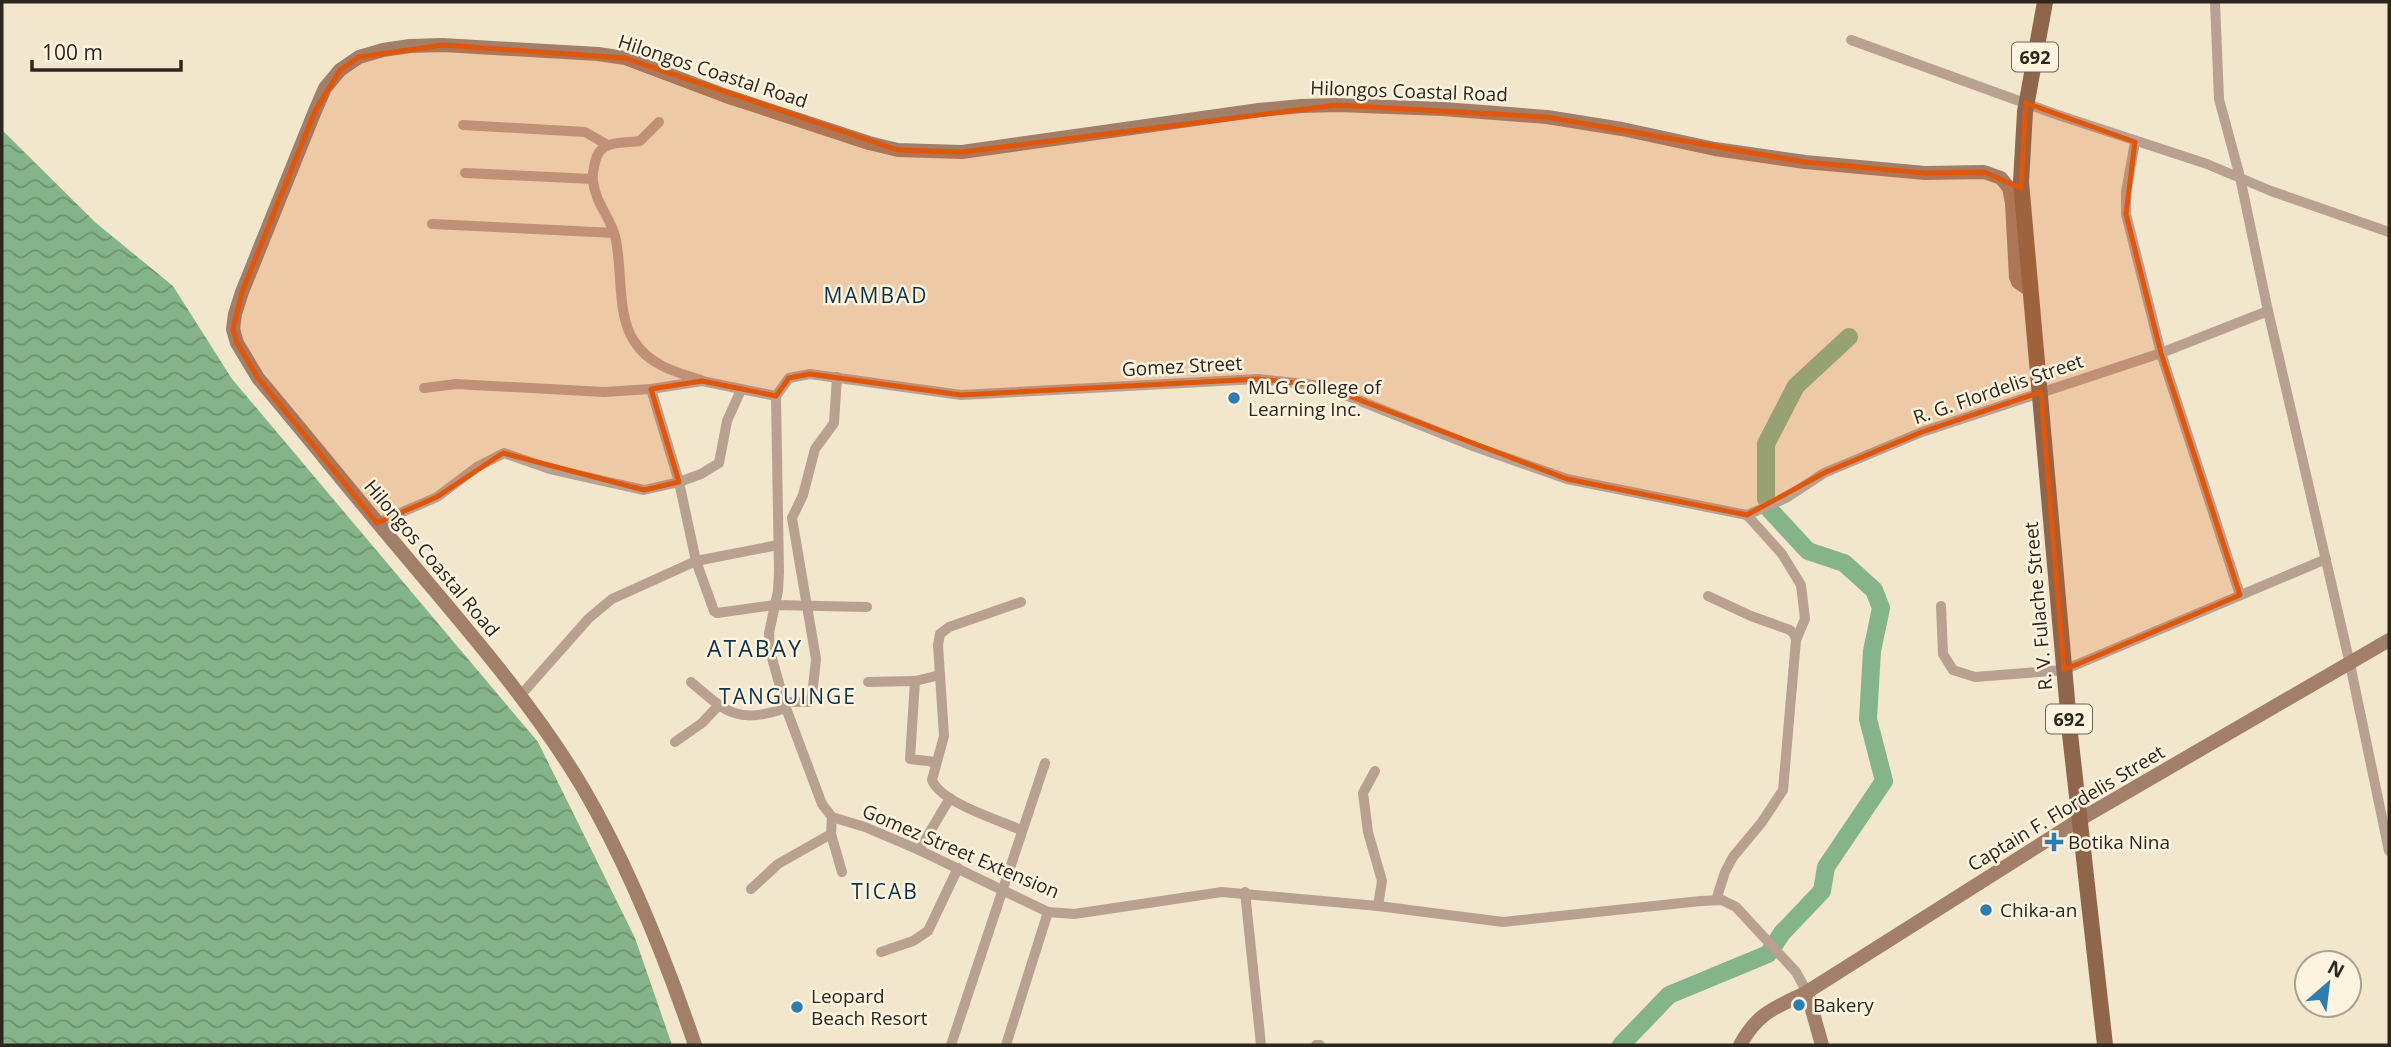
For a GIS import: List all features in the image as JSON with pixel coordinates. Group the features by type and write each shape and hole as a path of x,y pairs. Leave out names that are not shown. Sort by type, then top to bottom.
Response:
{"main road":[{"name":"692","path":"2031,290 2021,182 2025,112 2045,2"},
{"name":"R. V. Fulache Street","path":"2031,290 2064,670 2105,1045"}],"street":[{"path":"2215,2 2219,99 2240,177 2268,312 2350,664 2389,851"},
{"path":"1851,40 2389,232"},
{"name":"Hilongos Coastal Road","path":"695,1045 632,883 582,787 520,696 258,378 237,343 233,329 242,292 325,88 340,70 359,57 410,46 443,45 625,58 765,109 869,144 898,150 962,152 1259,110 1337,105 1547,117 1622,129 1715,149 1853,168 1925,173 1984,172 2001,178 2009,188 2016,277 2018,282 2031,290"},
{"path":"463,125 585,132 606,144 640,141 659,122"},
{"path":"2135,142 2126,192 2126,214 2161,353 2241,595"},
{"path":"606,144 598,152 592,179 603,212 614,233 626,323 632,338 643,353 658,364 702,380 776,396"},
{"path":"465,173 592,179"},
{"path":"432,224 614,233"},
{"name":"R. G. Flordelis Street","path":"1747,515 1786,498 1824,474 1922,432 2161,353 2268,312"},
{"name":"Gomez Street","path":"776,396 789,378 810,374 961,395 1258,379 1323,386 1473,446 1567,479 1747,515"},
{"path":"691,682 718,706 738,715 756,717 786,705 809,702 813,696 816,659 792,518 803,495 815,449 834,423 837,377"},
{"path":"424,388 456,384 604,392 651,389 702,380"},
{"path":"651,389 679,482 696,561 714,611 717,613 805,604 867,607"},
{"path":"377,523 437,497 477,467 504,453 550,468 644,490 701,474 719,463 727,421 741,390"},
{"name":"Gomez Street Extension","path":"776,396 778,591 769,633 770,651 786,705 822,804 832,817 865,827 919,850 1048,912 1074,914 1222,892 1245,892 1503,922 1716,900"},
{"path":"1747,515 1782,554 1801,585 1805,619 1796,640 1783,790 1762,822 1733,857 1716,900 1736,907 1796,972 1807,992 1822,1045"},
{"path":"520,696 589,618 612,598 696,561 778,545"},
{"path":"1941,606 1944,654 1953,670 1975,677 2064,670 2326,558"},
{"path":"1708,596 1790,630 1796,640"},
{"path":"1021,602 949,627 938,639 944,736 932,780 934,786 950,798 1021,830"},
{"name":"Captain F. Flordelis Street","path":"1741,1045 1747,1032 1763,1013 1807,992 2080,820 2389,640"},
{"path":"868,682 915,681 940,675"},
{"path":"915,681 910,759 936,762"},
{"path":"675,741 702,723 718,706"},
{"path":"951,1045 1045,763"},
{"path":"1375,771 1363,793 1368,832 1381,881 1378,906"},
{"path":"919,850 950,798"},
{"path":"832,817 831,834 842,872"},
{"path":"751,889 778,864 831,834"},
{"path":"881,952 913,941 928,931 958,868"},
{"path":"1245,892 1261,1045"},
{"path":"1006,1045 1048,912"}],"highlighted area":[{"path":"443,45 625,58 898,150 962,152 1337,105 1547,117 1805,162 1925,173 1984,172 2021,188 2026,103 2135,142 2126,214 2161,353 2240,595 2064,670 2041,392 1922,432 1824,473 1747,515 1567,479 1323,386 1258,379 961,395 810,374 789,378 776,396 702,381 651,389 679,482 644,490 503,453 437,497 377,523 258,378 237,343 233,329 242,292 315,111 340,70 359,57"}],"water":[{"path":"2,130 96,223 173,286 232,379 538,742 635,938 672,1045 2,1045"}],"waterway":[{"path":"1766,499 1766,444 1796,386 1849,337"},
{"path":"1621,1045 1669,995 1768,954 1782,933 1822,891 1826,867 1884,781 1868,719 1872,651 1881,608 1874,590 1844,563 1808,551 1769,509"}],"place":[{"name":"MLG College of Learning Inc.","path":"1234,398"},
{"name":"Botika Nina","path":"2054,842"},
{"name":"Chika-an","path":"1986,910"},
{"name":"Bakery","path":"1799,1005"},
{"name":"Leopard Beach Resort","path":"797,1007"}],"district":[{"name":"MAMBAD","path":"876,295"},
{"name":"ATABAY","path":"755,648"},
{"name":"TANGUINGE","path":"788,696"},
{"name":"TICAB","path":"885,891"}]}
